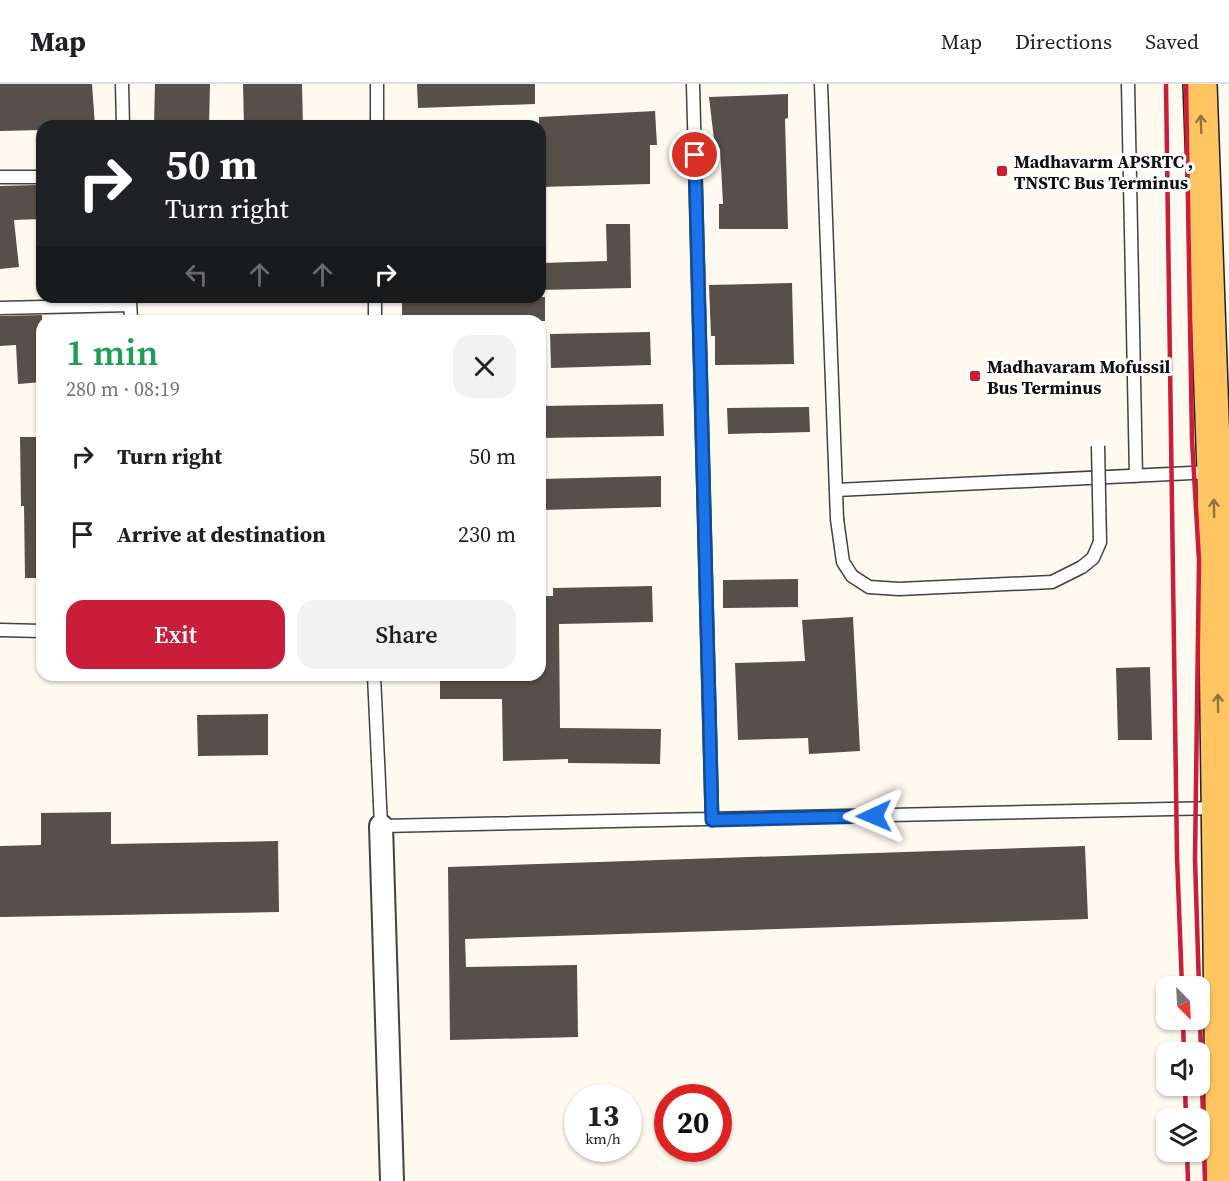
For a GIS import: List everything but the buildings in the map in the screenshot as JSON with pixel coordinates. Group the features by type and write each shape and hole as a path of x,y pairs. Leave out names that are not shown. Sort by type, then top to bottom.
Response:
{"main road":[{"path":"1200,84 1214,472 1223,1181"},
{"path":"1222,84 1229,443"}],"street":[{"path":"381,826 392,1181"}],"lane":[{"path":"122,84 123,120"},
{"path":"377,84 377,120"},
{"path":"693,84 712,820"},
{"path":"821,84 837,519 843,562 852,576 868,587 1013,586 1053,582 1082,567 1092,558 1100,542 1098,446"},
{"path":"1128,84 1136,476"},
{"path":"0,177 36,177"},
{"path":"0,308 93,303"},
{"path":"836,490 1214,472"},
{"path":"0,630 36,631"},
{"path":"374,681 381,826 1220,808"}],"railway":[{"path":"1166,84 1177,856 1182,976"},
{"path":"1186,84 1192,440 1199,560 1195,859 1199,976"},
{"path":"1183,1030 1184,1042"},
{"path":"1200,1030 1205,1181"},
{"path":"1185,1096 1186,1108"},
{"path":"1187,1162 1188,1181"}],"place":[{"name":"Madhavarm APSRTC , TNSTC Bus Terminus","path":"1002,171"},
{"name":"Madhavaram Mofussil Bus Terminus","path":"975,376"}],"route":[{"path":"695,155 712,820 874,816"}]}
